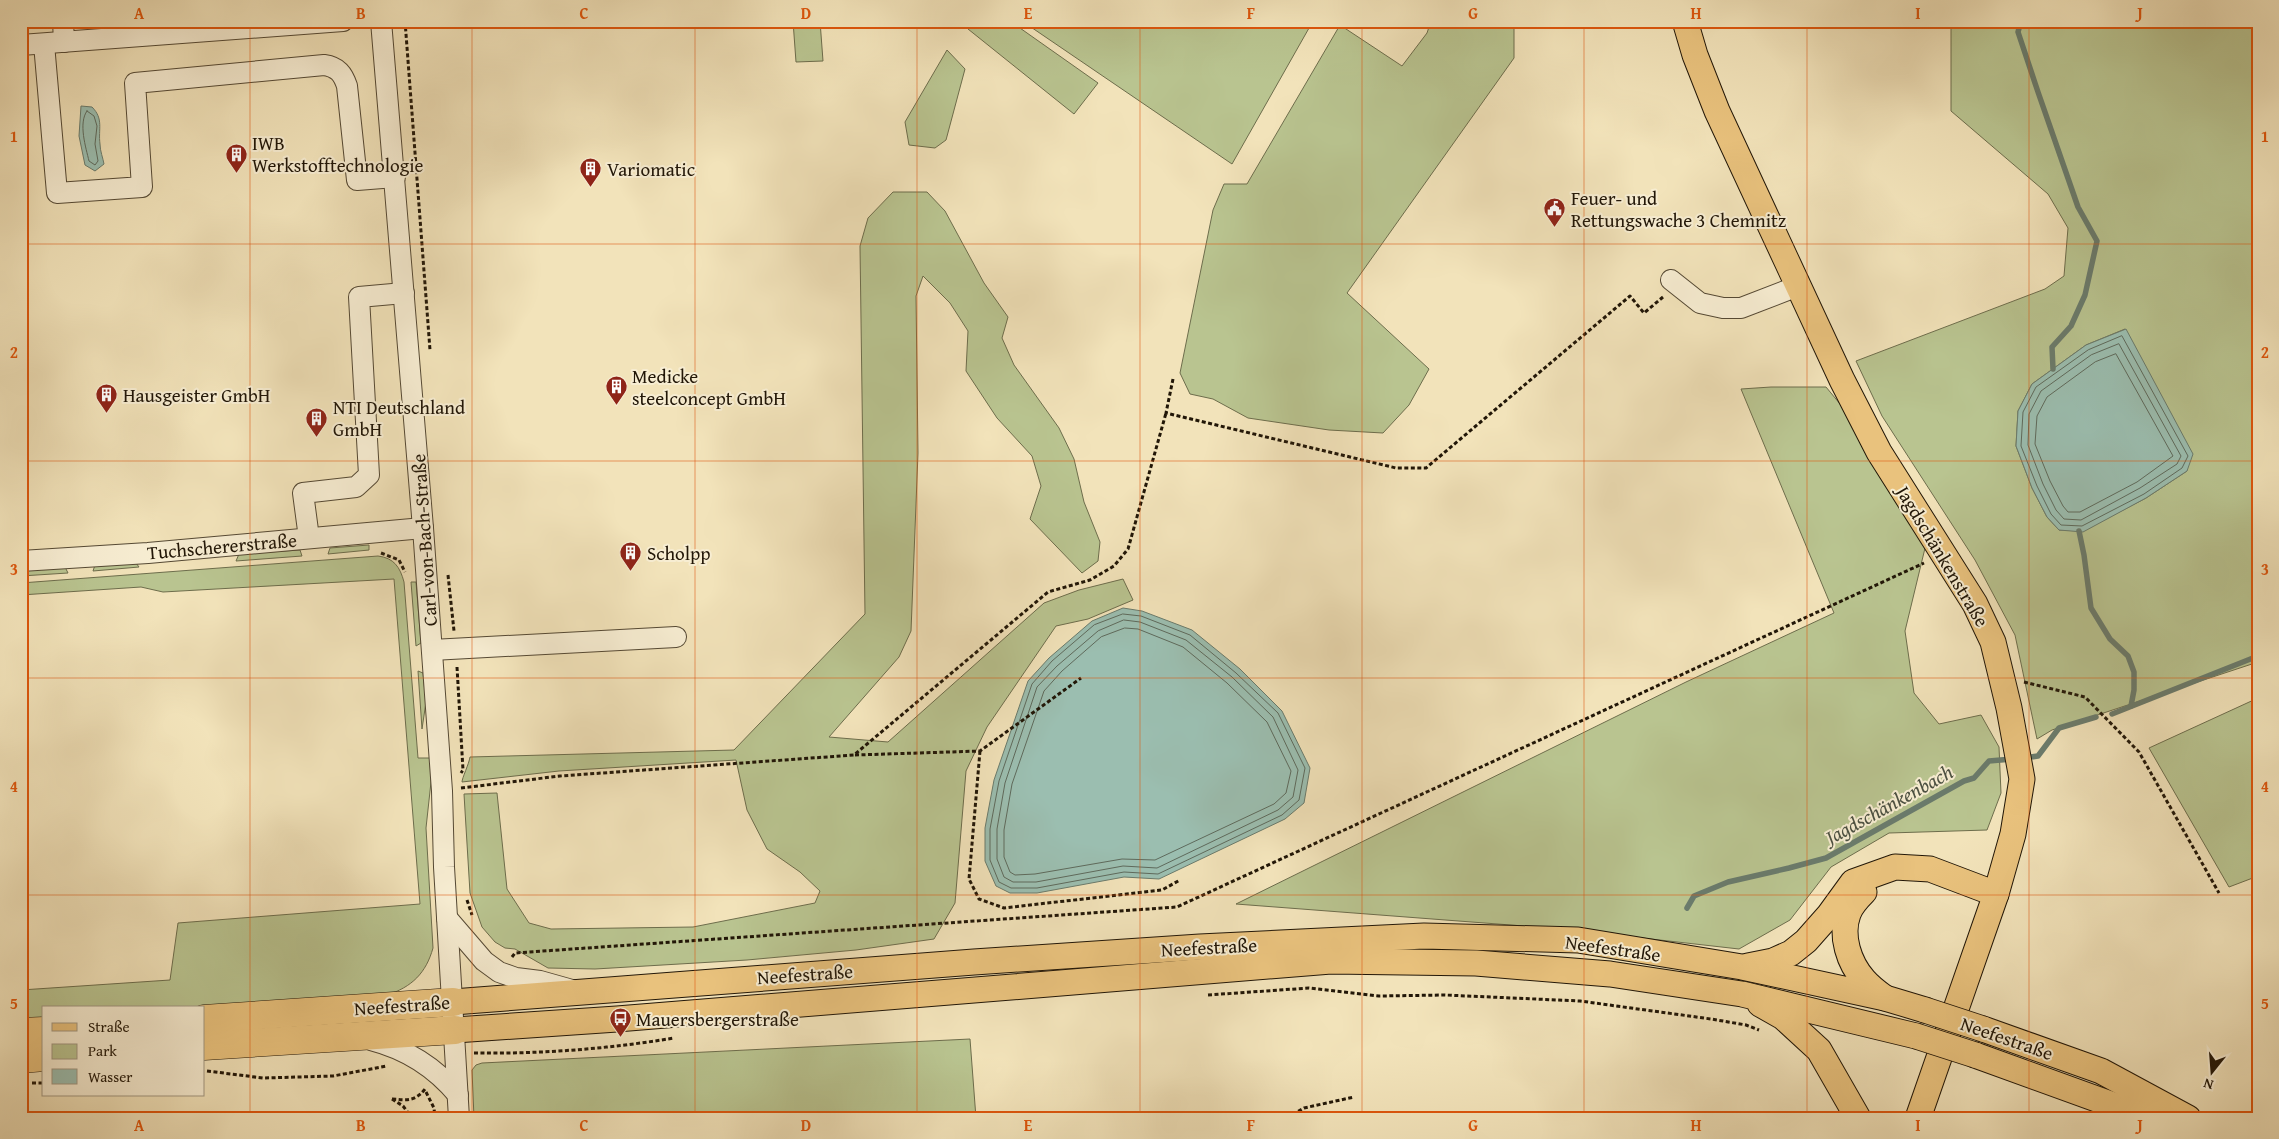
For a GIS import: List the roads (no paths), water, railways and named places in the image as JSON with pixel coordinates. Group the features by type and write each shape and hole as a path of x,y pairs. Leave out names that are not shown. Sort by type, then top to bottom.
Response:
{"highway":[{"name":"Neefestraße","path":"205,1019 453,1002"},
{"name":"Neefestraße","path":"205,1046 455,1030"},
{"path":"21,1032 42,1031"},
{"path":"21,1059 42,1058"}],"main road":[{"name":"Jagdschänkenstraße","path":"1684,21 1718,111 1838,372 1879,452 1945,553 1975,604 1993,642 2003,679 2022,779 2013,834 1996,894 1918,1118"},
{"path":"1742,967 1773,960 1791,953 1806,941 1829,916 1853,882 1895,867 1930,869 1996,894"},
{"path":"1885,998 1864,980 1854,965 1848,952 1846,935 1848,914 1856,901 1895,867"},
{"name":"Neefestraße","path":"453,1002 575,991 1171,949 1424,936 1578,940 1742,967 1885,998 1983,1029 2101,1071 2188,1118"},
{"name":"Neefestraße","path":"455,1030 627,1018 1331,961 1476,964 1610,974 1742,994 1916,1036 1975,1055 2119,1111 2149,1118"},
{"path":"1742,994 1783,1017 1819,1050 1858,1118"}],"street":[{"path":"63,21 64,42"},
{"path":"21,45 343,21"},
{"name":"Carl-von-Bach-Straße","path":"381,21 424,528 442,791 447,918 455,1030"},
{"path":"44,44 57,193 142,187 135,82 324,65 338,70 344,76 348,86 357,180 395,177"},
{"path":"1675,283 1700,303 1723,308 1741,308 1798,286"},
{"path":"309,538 304,493 356,487 369,474 359,297 404,293"},
{"name":"Tuchschererstraße","path":"21,561 158,552 424,528"},
{"path":"432,650 676,637"},
{"path":"447,918 484,961 500,972 516,978 540,981 575,991"},
{"path":"455,1030 459,1118"},
{"path":"352,1036 393,1046 409,1053 444,1078 458,1095"}],"water":[{"path":"81,106 92,107 96,111 99,120 100,147 104,164 95,171 85,165 79,136"},
{"path":"2126,329 2193,454 2187,471 2146,498 2083,532 2059,530 2047,517 2032,488 2016,446 2018,411 2032,384 2086,345"},
{"path":"1123,608 1142,611 1192,630 1240,669 1282,711 1310,768 1304,803 1285,819 1159,879 1124,877 1037,893 1010,893 996,886 985,861 985,828 994,780 1028,681 1049,658 1092,621"}],"waterway":[{"path":"2021,21 2018,32 2038,92 2078,207 2097,241 2085,295 2071,326 2052,347 2053,369"},
{"path":"2079,531 2091,608 2110,639 2128,656 2134,672 2134,690 2131,706"},
{"name":"Jagdschänkenbach","path":"2112,714 2258,656"},
{"name":"Jagdschänkenbach","path":"2024,758 2038,756 2059,728 2096,717"},
{"name":"Jagdschänkenbach","path":"1687,908 1694,896 1728,882 1826,858 1964,781 1974,778 1989,761 2012,759"}],"place":[{"name":"IWB Werkstofftechnologie","path":"236,173"},
{"name":"Variomatic","path":"591,188"},
{"name":"Feuer- und Rettungswache 3 Chemnitz","path":"1555,228"},
{"name":"Medicke steelconcept GmbH","path":"616,406"},
{"name":"Hausgeister GmbH","path":"107,414"},
{"name":"NTI Deutschland GmbH","path":"317,437"},
{"name":"Scholpp","path":"631,572"},
{"name":"Mauersbergerstraße","path":"620,1038"}]}
